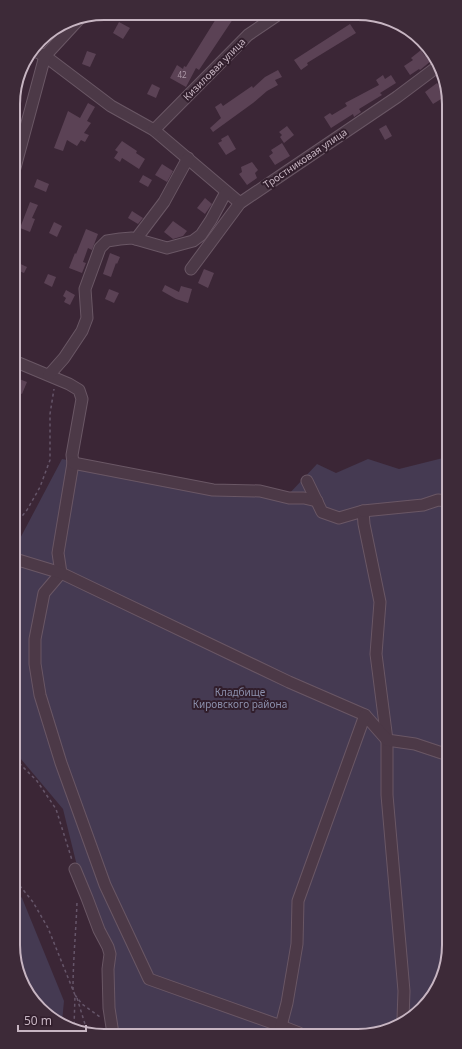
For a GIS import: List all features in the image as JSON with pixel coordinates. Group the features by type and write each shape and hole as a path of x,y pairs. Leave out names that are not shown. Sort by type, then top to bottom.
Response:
{"street":[{"name":"Кизиловая улица","path":"154,130 248,35 270,20"},
{"path":"20,149 45,56 73,26"},
{"path":"38,52 45,56 111,106 154,130 240,203"},
{"name":"Тростниковая улица","path":"191,269 240,203 397,97 434,69"},
{"path":"136,239 164,202 188,158"},
{"path":"52,376 82,331 87,318 85,289 100,248 107,241 120,239 136,239 168,248 193,241 201,235 226,192"},
{"path":"20,363 52,376 79,390 82,399 58,553 61,573 44,593 35,639 35,664 40,695 61,763 105,885 148,979 289,1029"},
{"path":"72,459 213,490 260,491 289,498 304,498 317,501"},
{"path":"307,481 322,512 339,518 363,511 423,505 438,500 442,500"},
{"path":"363,511 364,524 380,602 376,654 387,740 387,795 404,991 403,1016"},
{"path":"20,561 61,573 289,682 365,715 387,740 415,744 442,753"},
{"path":"281,1026 287,1004 297,944 298,901 365,715"},
{"path":"75,870 88,898 99,930 110,954 108,969 109,1008 112,1029"}],"path":[{"path":"20,519 40,488 50,460 52,376"},
{"path":"20,763 37,782 56,809 75,870"},
{"path":"20,886 33,902 48,928 76,995 82,1004 103,1019 110,1029"},
{"path":"73,990 73,957 77,900"},
{"path":"74,1024 76,995"},
{"path":"76,995 86,1027"}],"green space":[{"name":"Кладбище Кировского района","path":"442,458 442,950 436,977 428,991 409,1012 390,1023 369,1028 109,1029 106,957 77,866 63,809 20,758 20,539 62,459 216,486 288,495 317,464 336,473 368,459 399,469"},
{"path":"20,896 22,898 64,1001 62,1017 41,1000 31,987 26,977 20,945"}],"building":[{"path":"215,20 232,20 199,70 196,68 186,87 170,78 177,65 183,69 184,66 186,67"},
{"path":"119,22 130,28 123,39 113,33"},
{"path":"350,24 356,33 307,63 308,65 301,70 294,60"},
{"path":"421,50 431,61 420,70 419,69 410,75 404,66 413,60 411,58"},
{"path":"87,51 96,54 90,67 82,64"},
{"path":"278,70 282,77 275,80 278,85 267,91 213,132 210,128 221,118 215,107 221,103 223,106 252,86 253,88 265,77"},
{"path":"383,75 385,79 391,75 396,83 380,93 382,95 359,109 361,112 354,117 353,114 331,128 324,117 330,113 332,115 347,106 345,103 379,85 376,80"},
{"path":"437,83 440,87 442,99 433,104 425,92"},
{"path":"152,84 160,88 156,98 147,94"},
{"path":"88,103 95,107 87,121 91,123 84,133 89,135 85,142 81,140 77,146 67,140 63,151 54,148 68,111 80,118"},
{"path":"386,125 392,136 385,140 379,129"},
{"path":"287,126 294,135 284,143 280,137 282,135 279,132"},
{"path":"228,135 236,149 226,155 218,143 222,141 221,139"},
{"path":"122,141 137,151 136,153 145,159 139,169 122,158 120,162 114,158 118,152 115,150"},
{"path":"282,143 290,156 275,165 269,156 273,153 271,150"},
{"path":"252,162 258,170 255,173 257,178 247,185 239,174 242,172 241,167"},
{"path":"162,164 173,171 167,182 155,175"},
{"path":"143,175 152,180 148,187 139,182"},
{"path":"37,179 49,184 46,192 34,187"},
{"path":"205,198 212,204 205,214 197,208"},
{"path":"30,202 38,205 32,218 35,219 30,232 20,228"},
{"path":"132,211 143,218 138,224 128,218"},
{"path":"173,221 187,231 183,236 173,239 164,232"},
{"path":"54,222 62,226 57,237 49,233"},
{"path":"86,229 98,234 92,250 88,248 83,262 86,263 82,273 69,268"},
{"path":"110,253 120,257 111,277 103,274"},
{"path":"20,264 27,267 24,273 20,271"},
{"path":"204,269 214,273 208,288 198,283"},
{"path":"48,274 56,277 52,287 44,283"},
{"path":"165,285 179,292 181,286 192,289 188,303 176,299 162,291"},
{"path":"109,289 119,293 114,303 105,299"},
{"path":"66,290 75,295 70,305 64,302 66,298 63,296"},
{"path":"20,379 27,382 22,394 20,393"}]}
